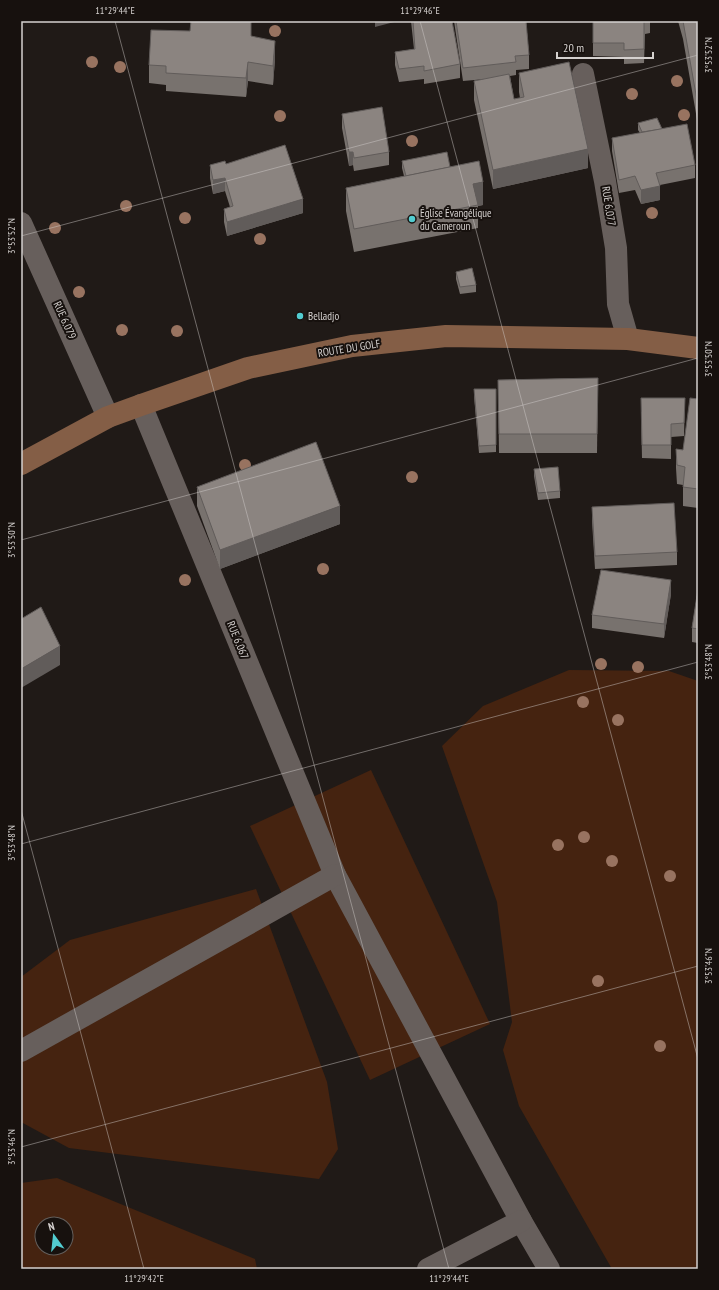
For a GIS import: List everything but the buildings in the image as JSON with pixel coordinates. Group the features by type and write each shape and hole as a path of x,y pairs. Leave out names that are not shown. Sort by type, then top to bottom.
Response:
{"main road":[{"name":"ROUTE DU GOLF","path":"21,464 108,417 141,405 248,368 352,346 446,336 628,339 698,348"}],"street":[{"name":"RUE 6.077","path":"583,74 605,181 616,248 618,304 628,339"},
{"name":"RUE 6.079","path":"21,223 108,417"},
{"name":"RUE 6.067","path":"141,405 335,875 521,1221 549,1269"},
{"path":"21,1051 335,875"},
{"path":"428,1269 521,1221"}],"shaded area":[{"path":"569,670 669,671 698,681 698,1269 612,1269 519,1106 503,1050 512,1022 497,902 442,746 483,706"},
{"path":"371,770 490,1024 370,1080 250,826"},
{"path":"256,889 327,1082 338,1149 319,1179 69,1148 21,1122 21,977 70,940"},
{"path":"57,1178 255,1259 257,1269 21,1269 21,1183"}],"place":[{"name":"Église Évangélique du Cameroun","path":"412,219"},
{"name":"Belladjo","path":"300,316"}]}
